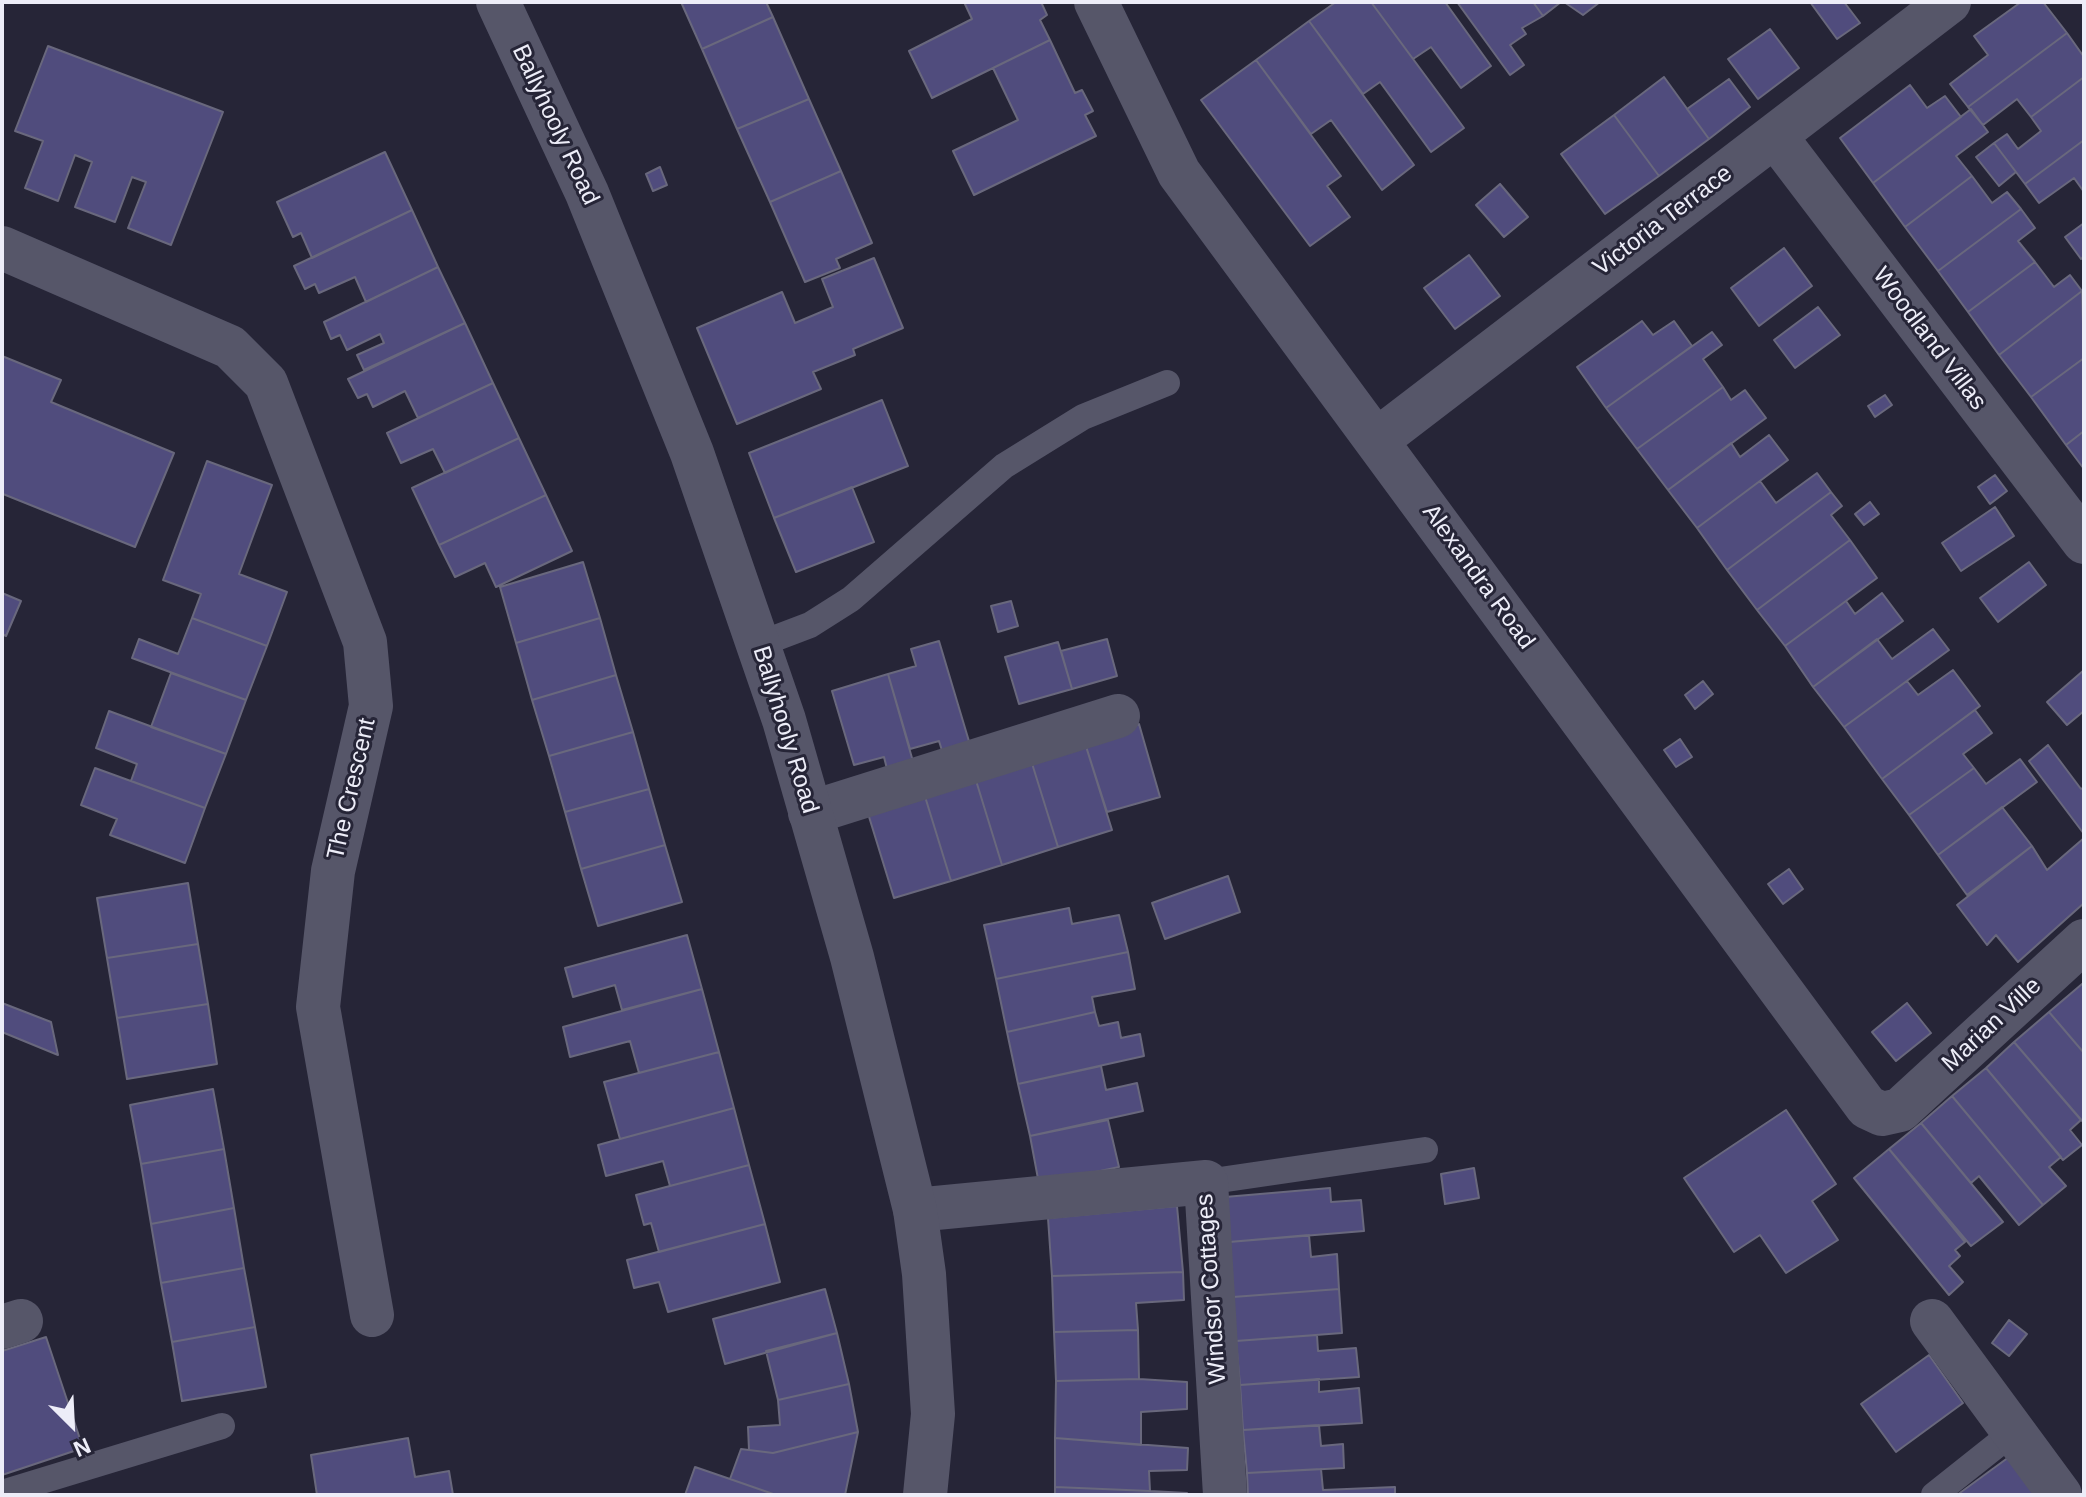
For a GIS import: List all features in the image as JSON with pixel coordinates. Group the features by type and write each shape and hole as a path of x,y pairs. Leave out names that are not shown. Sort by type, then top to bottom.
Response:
{"street":[{"name":"Ballyhooly Road","path":"498,2 587,193 641,322 760,644 810,813 875,1042 915,1210 931,1340 933,1414 925,1495"},
{"name":"Alexandra Road","path":"1096,2 1179,173 1851,1091 1867,1107 1882,1114 1900,1110"},
{"name":"Victoria Terrace","path":"1377,440 1949,2"},
{"name":"Woodland Villas","path":"1775,136 2084,542"},
{"name":"The Crescent","path":"2,248 230,347 266,383 365,642 371,706 333,871 318,1007 372,1315"},
{"path":"810,813 1118,716"},
{"name":"Marian Ville","path":"1900,1110 2084,941"},
{"name":"Windsor Cottages","path":"915,1210 1206,1182 1225,1495"},
{"path":"1932,1321 2060,1495"}],"lane":[{"path":"760,644 810,625 851,599 1004,466 1083,417 1167,383"},
{"path":"1206,1182 1425,1150"},
{"path":"2,1493 222,1426"},
{"path":"1934,1495 2012,1433"}],"building":[{"path":"681,2 766,2 773,17 702,49"},
{"path":"964,2 1041,2 1047,15 1040,20 1050,40 932,98 909,51 972,19"},
{"path":"1336,2 1371,2 1464,128 1431,152 1380,82 1363,94 1309,21"},
{"path":"1371,2 1445,2 1491,66 1461,88 1431,47 1413,59"},
{"path":"1457,2 1533,2 1543,16 1522,28 1526,34 1510,45 1524,65 1510,75"},
{"path":"1533,2 1561,2 1543,16"},
{"path":"1564,2 1600,2 1583,15"},
{"path":"1810,2 1844,2 1860,23 1837,39"},
{"path":"2021,2 2043,2 2067,33 1968,107 1950,84 1988,55 1974,36"},
{"path":"773,17 809,99 737,129 702,49"},
{"path":"1309,21 1414,165 1382,190 1331,120 1311,134 1256,60"},
{"path":"1770,29 1799,68 1758,99 1728,59"},
{"path":"2067,33 2084,57 2084,77 2031,117 2017,99 1983,125 1968,107"},
{"path":"1050,40 1075,93 1082,90 1093,111 1085,115 1096,136 974,195 953,151 1018,120 993,68"},
{"path":"48,46 223,112 171,245 128,228 146,182 132,177 115,222 75,207 92,162 75,155 58,201 25,188 43,141 15,131"},
{"path":"1256,60 1341,176 1327,186 1350,217 1310,246 1201,100"},
{"path":"1664,77 1709,139 1659,176 1614,115"},
{"path":"2084,77 2084,140 2025,184 1994,143 2007,134 2018,149 2041,131 2031,117"},
{"path":"1729,79 1750,107 1709,139 1687,109"},
{"path":"1910,85 1927,108 1945,96 1961,117 1873,183 1840,138"},
{"path":"809,99 841,171 770,202 737,129"},
{"path":"1971,109 1988,132 1956,156 1972,176 1905,227 1873,183"},
{"path":"1614,115 1659,176 1605,214 1561,154"},
{"path":"2084,140 2084,192 2074,178 2039,203 2025,184"},
{"path":"1994,143 2016,172 1999,186 1976,157"},
{"path":"385,152 412,210 312,258 301,233 293,237 277,202"},
{"path":"660,167 667,185 653,191 646,174"},
{"path":"841,171 872,243 836,259 840,268 805,282 770,202"},
{"path":"1972,176 1992,203 2007,192 2021,209 1938,271 1905,227"},
{"path":"1500,184 1528,217 1504,237 1476,205"},
{"path":"2021,209 2035,228 2018,241 2035,262 1968,312 1938,271"},
{"path":"412,210 438,267 366,302 355,277 319,293 315,284 305,289 294,266"},
{"path":"2084,223 2084,256 2081,259 2065,237"},
{"path":"1784,248 1812,286 1759,326 1731,288"},
{"path":"1469,255 1500,296 1455,329 1424,288"},
{"path":"874,258 903,328 853,349 855,355 813,372 821,389 737,424 697,328 782,292 795,323 833,307 822,279"},
{"path":"2035,262 2054,287 2070,275 2082,291 1999,355 1968,312"},
{"path":"438,267 465,323 364,370 357,355 384,343 380,334 347,350 340,335 331,339 324,322"},
{"path":"2082,291 2084,358 2031,397 1999,355"},
{"path":"1818,307 1840,335 1795,368 1774,340"},
{"path":"1642,321 1653,335 1674,321 1692,346 1606,408 1577,367"},
{"path":"465,323 493,383 418,418 405,391 373,407 367,394 358,398 348,379"},
{"path":"1712,332 1722,345 1703,359 1723,387 1637,449 1606,408"},
{"path":"2,356 61,380 51,402 174,453 135,547 3,494 2,498"},
{"path":"2084,358 2084,431 2066,445 2031,397"},
{"path":"493,383 519,438 445,473 433,449 401,463 387,433"},
{"path":"1723,387 1731,400 1745,390 1766,418 1668,490 1637,449"},
{"path":"1885,395 1892,405 1875,417 1868,406"},
{"path":"882,400 908,466 774,518 749,453"},
{"path":"2084,431 2084,469 2066,445"},
{"path":"1769,435 1788,460 1697,528 1668,490 1731,443 1740,457"},
{"path":"519,438 546,495 439,545 412,488"},
{"path":"207,461 272,485 239,574 287,592 267,646 192,618 201,594 163,580"},
{"path":"1817,473 1831,492 1727,570 1697,528 1760,481 1776,503"},
{"path":"1995,475 2007,491 1990,504 1978,487"},
{"path":"852,487 874,542 796,572 774,518"},
{"path":"1831,492 1842,506 1831,515 1850,540 1757,610 1727,570"},
{"path":"546,495 572,551 496,587 485,563 455,577 439,545"},
{"path":"1870,502 1879,514 1864,525 1855,514"},
{"path":"1995,507 2014,536 1961,571 1942,543"},
{"path":"1850,540 1877,578 1785,646 1757,610"},
{"path":"583,562 600,618 516,643 500,587"},
{"path":"2029,562 2046,585 1998,622 1980,598"},
{"path":"2,593 21,601 6,636 2,634"},
{"path":"1882,593 1903,621 1813,687 1785,646 1846,601 1855,614"},
{"path":"1011,601 1018,626 998,632 991,606"},
{"path":"192,618 267,646 246,700 132,658 139,639 178,654"},
{"path":"600,618 616,675 532,700 516,643"},
{"path":"1933,629 1949,650 1844,727 1813,687 1877,639 1892,659"},
{"path":"1107,639 1117,676 1072,689 1061,651"},
{"path":"939,641 971,748 944,757 939,741 910,749 888,674 916,666 911,649"},
{"path":"1058,642 1072,689 1019,704 1005,657"},
{"path":"1953,670 1980,706 1882,779 1844,727 1907,681 1918,695"},
{"path":"2084,670 2084,711 2067,725 2047,702"},
{"path":"171,673 246,700 226,754 151,727"},
{"path":"888,674 914,765 888,773 884,757 854,765 832,691"},
{"path":"616,675 633,732 549,756 532,700"},
{"path":"1703,681 1713,694 1695,709 1685,695"},
{"path":"1975,710 1992,733 1963,754 1974,768 1909,815 1882,779"},
{"path":"109,711 226,754 205,808 131,781 137,764 96,748"},
{"path":"1139,724 1160,797 1107,812 1084,740"},
{"path":"633,732 649,789 565,812 549,756"},
{"path":"1680,739 1692,757 1676,767 1664,750"},
{"path":"1084,740 1112,830 1058,847 1030,757"},
{"path":"2048,745 2081,789 2084,787 2084,834 2029,761"},
{"path":"1030,757 1058,847 1002,865 974,774"},
{"path":"2020,759 2037,782 1938,855 1909,815 1974,768 1986,784"},
{"path":"95,768 205,808 185,863 110,835 117,819 81,805"},
{"path":"974,774 1002,865 951,881 923,790"},
{"path":"649,789 665,845 581,869 565,812"},
{"path":"923,790 951,881 894,898 866,807"},
{"path":"2002,807 2032,846 1967,895 1938,855"},
{"path":"2084,838 2084,903 2018,962 1996,935 1987,945 1957,905 2032,846 2047,870"},
{"path":"665,845 682,902 598,926 581,869"},
{"path":"1789,869 1803,889 1783,904 1768,884"},
{"path":"1228,876 1240,912 1165,939 1152,903"},
{"path":"188,883 198,944 107,958 97,898"},
{"path":"1069,908 1072,924 1119,915 1128,952 996,979 984,925"},
{"path":"687,935 702,989 622,1010 615,985 573,997 565,968"},
{"path":"198,944 208,1004 117,1018 107,958"},
{"path":"1128,952 1135,989 1092,997 1095,1012 1007,1032 996,979"},
{"path":"2082,984 2084,987 2084,1053 2049,1012"},
{"path":"702,989 719,1052 639,1073 630,1041 570,1057 563,1027"},
{"path":"2,1003 51,1022 58,1055 2,1032"},
{"path":"1907,1003 1931,1033 1896,1061 1872,1032"},
{"path":"208,1004 217,1064 127,1079 117,1018"},
{"path":"1095,1012 1099,1026 1118,1022 1121,1038 1140,1034 1144,1056 1018,1084 1007,1032"},
{"path":"2049,1012 2084,1053 2084,1123 2014,1042"},
{"path":"2014,1042 2081,1120 2070,1130 2082,1145 2063,1160 1986,1068"},
{"path":"719,1052 734,1108 620,1139 604,1082"},
{"path":"1101,1066 1106,1090 1137,1083 1143,1111 1030,1136 1018,1084"},
{"path":"1986,1068 2061,1157 2049,1167 2066,1186 2043,1205 1952,1096"},
{"path":"213,1089 224,1149 141,1164 130,1105"},
{"path":"1952,1096 2043,1205 2019,1225 1979,1176 1971,1183 1921,1123"},
{"path":"734,1108 749,1165 670,1186 663,1161 606,1176 598,1145"},
{"path":"1786,1110 1836,1184 1812,1201 1838,1240 1786,1273 1760,1235 1734,1252 1684,1178"},
{"path":"1108,1120 1119,1167 1039,1184 1030,1136"},
{"path":"1921,1123 2003,1222 1971,1246 1889,1149"},
{"path":"224,1149 234,1208 151,1224 141,1164"},
{"path":"1889,1149 1965,1242 1955,1250 1960,1256 1949,1266 1963,1282 1949,1295 1854,1178"},
{"path":"749,1165 765,1224 659,1252 651,1223 644,1225 636,1195"},
{"path":"1474,1168 1479,1198 1445,1204 1441,1174"},
{"path":"1330,1188 1331,1202 1361,1200 1364,1231 1229,1242 1225,1197"},
{"path":"1177,1206 1183,1272 1052,1276 1048,1218"},
{"path":"234,1208 244,1268 161,1283 151,1224"},
{"path":"765,1224 780,1282 668,1312 659,1282 634,1288 627,1260"},
{"path":"1309,1235 1311,1257 1337,1254 1339,1289 1233,1297 1229,1242"},
{"path":"244,1268 255,1327 172,1342 161,1283"},
{"path":"1183,1272 1184,1300 1136,1303 1138,1330 1054,1332 1052,1276"},
{"path":"825,1289 837,1333 725,1364 713,1319"},
{"path":"1339,1289 1342,1333 1236,1341 1233,1297"},
{"path":"2009,1320 2027,1334 2009,1356 1992,1343"},
{"path":"255,1327 266,1387 182,1401 172,1342"},
{"path":"1138,1330 1139,1379 1056,1381 1054,1332"},
{"path":"837,1333 849,1384 778,1400 766,1351"},
{"path":"1317,1335 1318,1351 1356,1348 1359,1377 1240,1385 1236,1341"},
{"path":"46,1337 83,1448 2,1475 2,1351"},
{"path":"1929,1355 1963,1403 1896,1452 1861,1404"},
{"path":"1139,1379 1187,1382 1187,1409 1141,1412 1141,1445 1055,1438 1056,1381"},
{"path":"1319,1379 1319,1392 1359,1388 1362,1423 1243,1430 1240,1385"},
{"path":"849,1384 858,1432 773,1453 749,1450 748,1427 780,1425 778,1400"},
{"path":"1319,1425 1321,1446 1343,1444 1344,1468 1247,1473 1243,1430"},
{"path":"858,1432 845,1495 776,1495 730,1479 741,1449 773,1453"},
{"path":"408,1438 415,1477 449,1471 453,1495 317,1495 311,1455"},
{"path":"1055,1438 1188,1448 1187,1470 1149,1471 1150,1491 1055,1487"},
{"path":"2009,1457 2037,1495 1957,1495"},
{"path":"695,1467 730,1479 776,1495 685,1495"},
{"path":"1321,1469 1323,1490 1395,1487 1395,1495 1248,1495 1247,1473"},
{"path":"1055,1487 1150,1491 1187,1493 1055,1495"}]}
